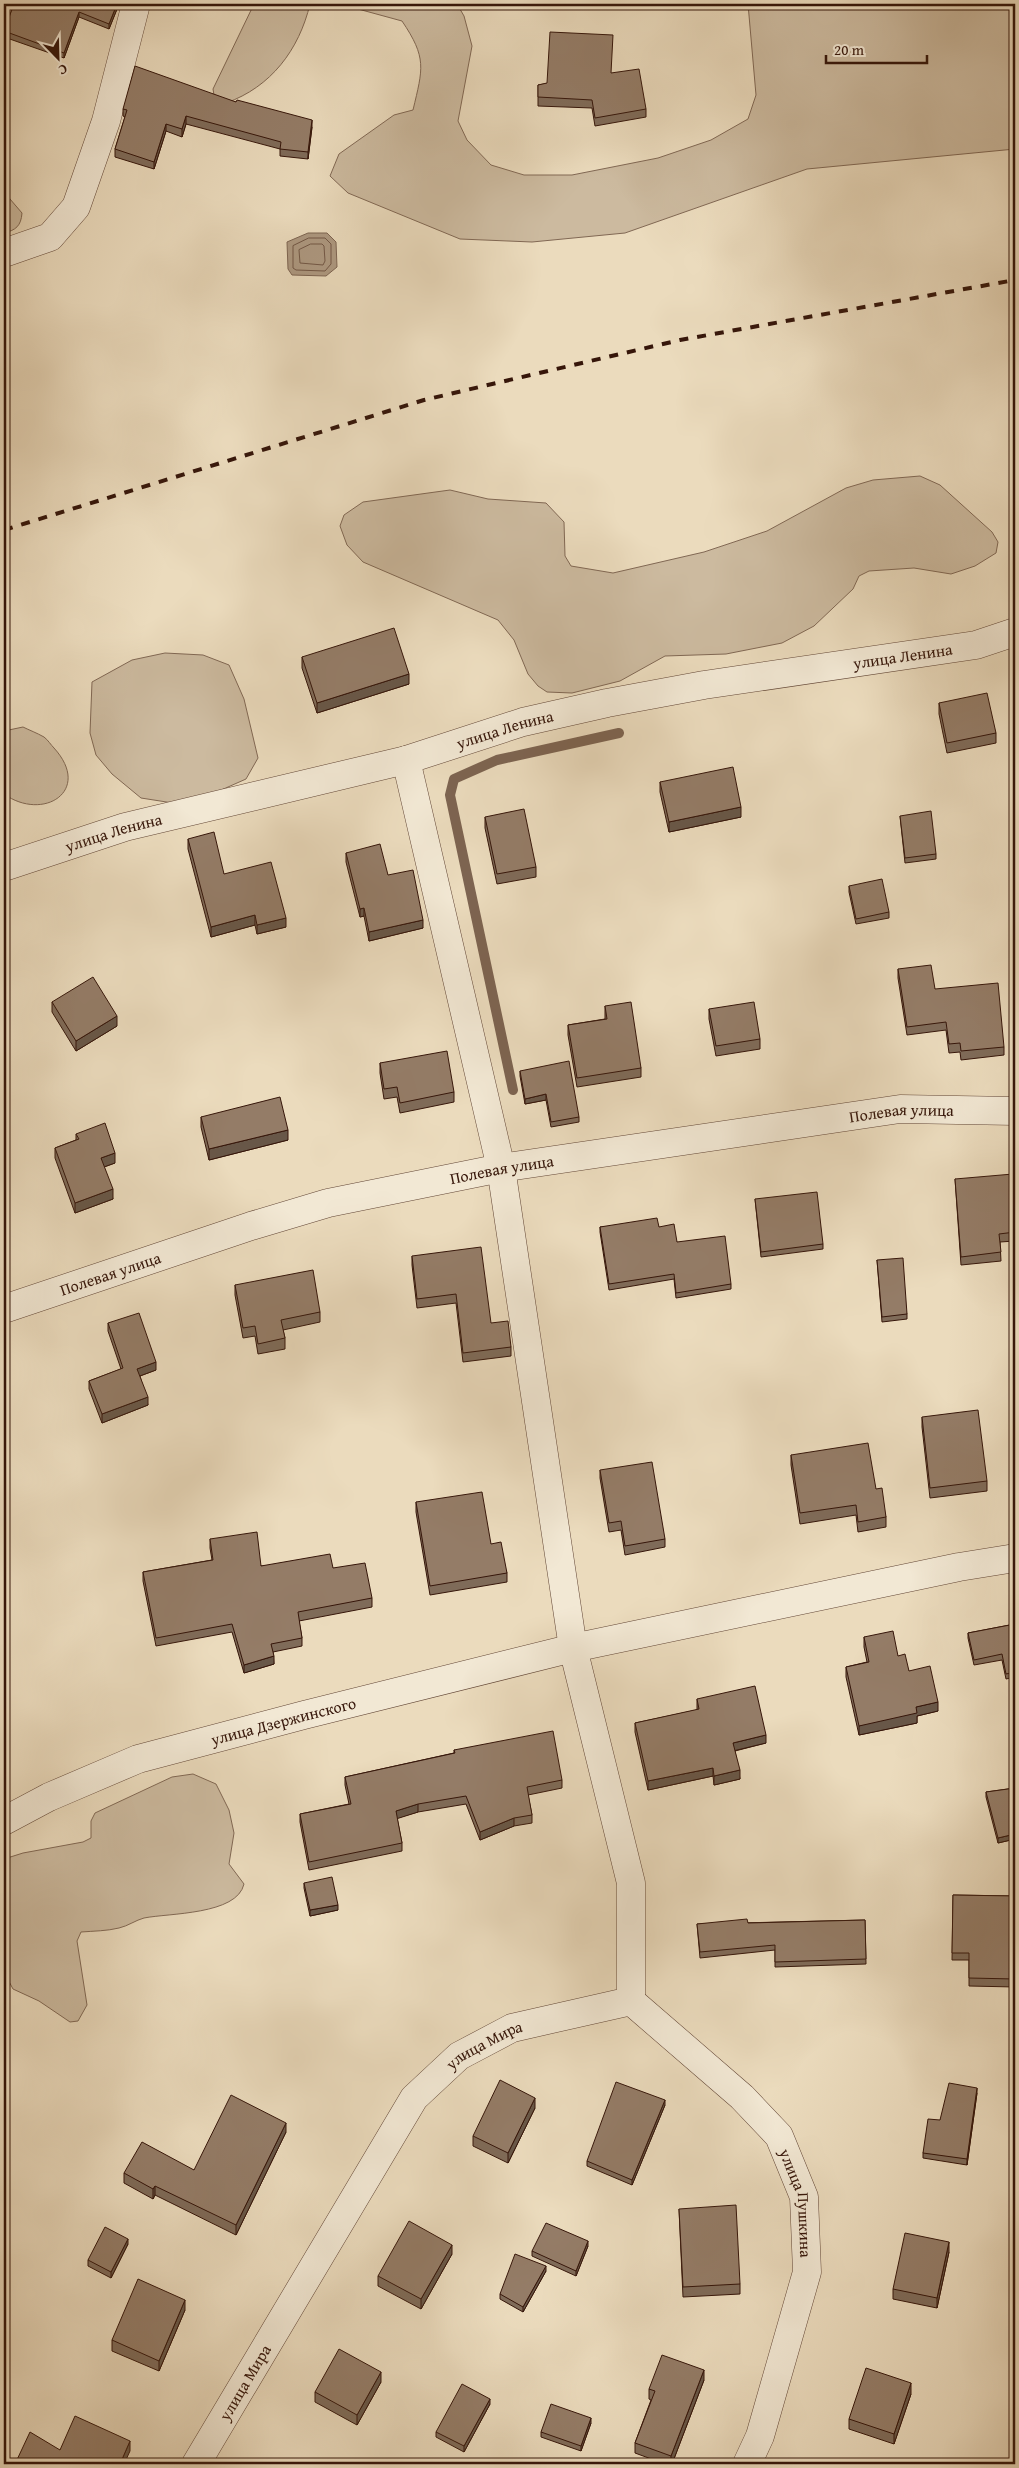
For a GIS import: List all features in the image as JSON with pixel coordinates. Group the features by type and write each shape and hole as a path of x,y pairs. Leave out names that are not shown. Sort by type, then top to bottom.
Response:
{"street":[{"path":"4,253 50,237 76,207 106,121 136,4"},
{"name":"улица Ленина","path":"4,867 126,827 406,760 523,722 607,703 704,685 976,645 1015,632"},
{"path":"406,760 501,1168 573,1648 631,1883 631,2001"},
{"name":"Полевая улица","path":"4,1309 251,1226 328,1203 501,1168 900,1109 1015,1110"},
{"name":"улица Дзержинского","path":"4,1821 49,1797 138,1759 304,1715 573,1648 1015,1558"},
{"name":"улица Мира","path":"196,2464 414,2098 459,2056 512,2028 631,2001"},
{"name":"улица Пушкина","path":"631,2001 742,2097 779,2136 804,2197 807,2272 760,2436 747,2464"}],"shaded area":[{"path":"254,4 310,4 299,37 281,65 257,87 226,103 214,95 213,89"},
{"path":"350,4 457,4 464,16 472,46 458,121 467,140 491,165 524,175 572,175 658,158 711,140 748,119 756,95 748,4 1015,4 1015,149 807,169 625,233 532,242 460,239 348,193 330,176 339,154 394,115 413,110 421,73 421,64 416,45 402,21 358,9"},
{"path":"4,192 22,213 17,227 4,233"},
{"path":"920,476 940,485 992,532 998,542 996,553 975,566 951,574 914,568 869,571 859,576 853,589 814,626 782,643 726,654 665,656 620,681 572,693 547,692 538,686 528,674 514,640 498,620 363,562 347,545 340,526 344,515 363,502 450,490 488,499 546,503 564,522 565,556 571,566 613,573 704,552 767,531 846,488 873,480"},
{"path":"165,653 203,655 229,665 244,699 258,758 246,779 210,795 173,803 141,798 112,774 96,755 90,733 92,682 132,660"},
{"path":"23,727 45,738 65,763 68,777 66,789 58,798 47,803 34,805 19,802 4,794 4,731"},
{"path":"193,1774 216,1784 229,1810 234,1833 229,1864 244,1884 239,1894 229,1902 201,1911 144,1918 114,1929 81,1932 77,1941 87,2005 78,2021 70,2022 39,2001 13,1989 5,1974 4,1965 4,1859 23,1853 83,1842 91,1838 91,1821 95,1813 172,1777"}],"water":[{"path":"308,233 327,233 336,242 337,267 326,276 292,275 288,269 287,242"}],"building":[{"path":"14,4 117,4 109,24 79,12 64,53 4,31"},
{"path":"550,32 613,35 611,73 639,69 646,109 595,118 592,100 538,97 538,85 547,83"},
{"path":"135,66 236,102 237,100 312,120 308,152 280,149 281,142 186,116 182,129 166,124 154,162 115,149 127,110 123,109"},
{"path":"394,628 409,674 317,703 302,657"},
{"path":"987,693 996,733 947,743 939,703"},
{"path":"733,767 741,807 669,822 660,782"},
{"path":"524,809 536,867 497,874 485,817"},
{"path":"931,811 936,854 905,858 900,816"},
{"path":"214,832 224,874 271,862 286,918 257,925 255,915 211,927 188,839"},
{"path":"380,844 388,875 413,870 423,920 369,932 364,908 360,909 346,853"},
{"path":"882,879 889,912 856,919 849,886"},
{"path":"931,965 935,989 998,983 1004,1047 961,1051 960,1043 949,1044 946,1022 907,1027 898,969"},
{"path":"93,977 117,1016 76,1041 52,1002"},
{"path":"631,1002 641,1068 577,1078 568,1025 607,1019 605,1006"},
{"path":"754,1002 760,1039 716,1046 709,1009"},
{"path":"447,1051 454,1092 400,1103 397,1087 384,1089 380,1063"},
{"path":"569,1061 579,1117 551,1122 546,1094 525,1099 520,1071"},
{"path":"280,1097 288,1130 209,1149 201,1117"},
{"path":"105,1123 115,1153 101,1158 113,1189 75,1203 55,1148 79,1139 76,1134"},
{"path":"1013,1174 1015,1232 999,1234 1001,1252 961,1257 955,1179"},
{"path":"817,1192 823,1244 761,1252 755,1199"},
{"path":"657,1218 659,1227 674,1224 677,1242 725,1236 731,1284 676,1293 674,1274 609,1284 600,1227"},
{"path":"481,1247 491,1323 508,1321 511,1347 463,1353 456,1294 417,1299 412,1256"},
{"path":"903,1258 907,1314 882,1317 877,1260"},
{"path":"313,1270 320,1312 281,1320 285,1338 258,1344 255,1326 243,1328 235,1285"},
{"path":"139,1313 156,1362 137,1369 148,1397 102,1414 89,1381 123,1368 108,1323"},
{"path":"978,1410 987,1481 930,1488 922,1417"},
{"path":"868,1443 876,1489 882,1488 886,1517 858,1522 856,1505 800,1513 791,1455"},
{"path":"652,1462 665,1539 625,1546 621,1521 609,1523 600,1470"},
{"path":"482,1492 491,1544 501,1542 507,1573 430,1586 416,1502"},
{"path":"257,1532 261,1566 330,1554 333,1568 365,1563 372,1598 298,1612 302,1638 271,1644 274,1656 244,1665 232,1624 156,1638 143,1572 213,1560 210,1539"},
{"path":"1015,1624 1015,1672 1006,1674 1002,1654 974,1660 968,1633"},
{"path":"893,1631 898,1656 905,1654 909,1671 930,1666 938,1702 916,1707 917,1713 859,1726 846,1667 869,1662 864,1637"},
{"path":"755,1686 766,1735 733,1743 740,1770 714,1776 713,1768 648,1781 635,1723 699,1709 697,1699"},
{"path":"553,1731 562,1780 527,1787 532,1815 514,1818 480,1832 466,1796 418,1804 396,1811 402,1843 309,1862 300,1814 351,1804 345,1777 455,1753 454,1750"},
{"path":"1015,1788 1015,1834 998,1838 986,1792"},
{"path":"332,1877 338,1905 310,1910 304,1883"},
{"path":"953,1895 1015,1896 1015,1979 969,1978 969,1953 952,1953"},
{"path":"747,1919 748,1923 865,1920 866,1959 775,1962 775,1945 700,1952 697,1924"},
{"path":"500,2080 535,2098 508,2153 473,2136"},
{"path":"616,2082 665,2100 632,2180 587,2161"},
{"path":"949,2083 977,2088 967,2159 923,2153 928,2119 940,2120"},
{"path":"231,2095 286,2123 236,2225 155,2186 153,2189 124,2173 142,2142 194,2170"},
{"path":"736,2205 740,2284 683,2287 679,2209"},
{"path":"409,2221 452,2245 421,2299 378,2276"},
{"path":"546,2223 588,2241 576,2271 532,2251"},
{"path":"105,2227 128,2239 111,2272 88,2260"},
{"path":"905,2233 949,2242 937,2298 893,2289"},
{"path":"515,2254 546,2266 523,2307 500,2294"},
{"path":"138,2279 185,2300 159,2361 112,2340"},
{"path":"339,2349 381,2372 357,2415 315,2392"},
{"path":"662,2355 704,2370 671,2456 635,2443 655,2391 649,2389"},
{"path":"866,2368 911,2383 894,2434 849,2419"},
{"path":"462,2384 490,2399 464,2446 436,2432"},
{"path":"551,2404 591,2418 581,2446 541,2432"},
{"path":"75,2416 130,2441 120,2464 15,2464 30,2432 60,2450"}],"waterway":[{"path":"513,1090 450,795 454,779 497,760 619,733"}],"railway":[{"path":"4,530 424,400 680,340 1015,280"}]}
